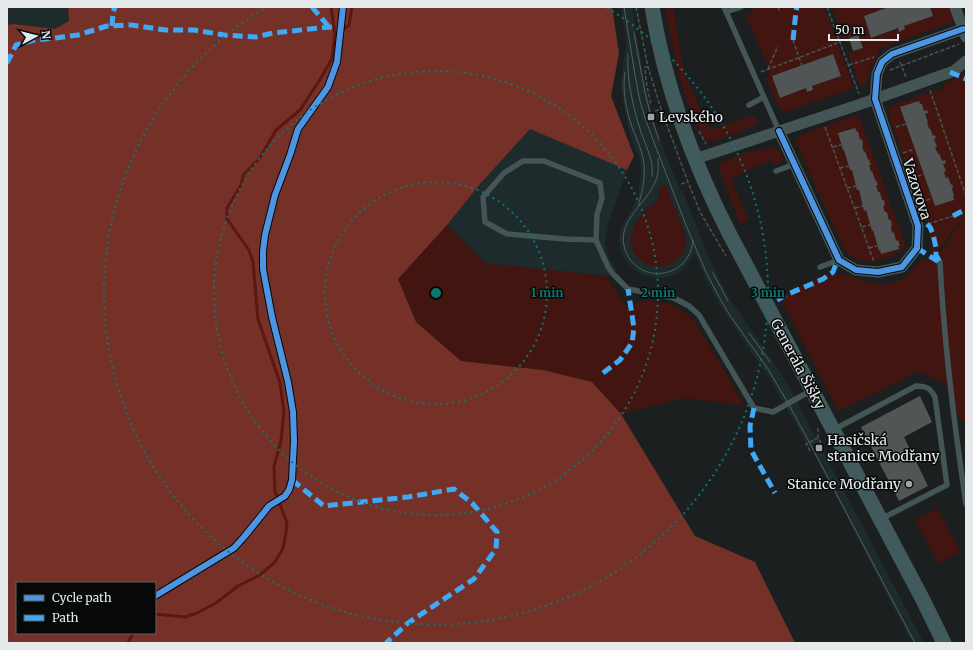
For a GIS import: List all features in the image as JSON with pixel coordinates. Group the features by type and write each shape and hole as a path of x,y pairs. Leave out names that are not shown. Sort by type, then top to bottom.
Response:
{"main road":[{"name":"Generála Šišky","path":"652,7 657,36 668,81 683,129 723,221 923,600 944,643"}],"street":[{"path":"874,99 877,74 882,62 892,54 963,37 955,7"},
{"path":"695,159 954,71 966,61"},
{"name":"Vazovova","path":"838,260 856,270 878,272 902,266 917,248 918,226 874,99"},
{"path":"779,131 838,260"}],"lane":[{"path":"741,7 725,10 779,131"},
{"path":"749,104 764,97"},
{"path":"596,240 507,234 486,222 483,197 504,173 523,161 544,161 600,183 602,198 597,214 596,240 608,267 628,289 674,298 699,314 754,408 773,412 812,390"},
{"path":"776,171 795,164"},
{"path":"820,267 838,260"},
{"path":"940,262 942,303 953,416 966,504"},
{"path":"833,430 916,386 923,386 930,390 935,397 947,485 880,519"}],"path":[{"path":"636,7 648,67 661,109 700,212 727,256"},
{"path":"778,7 780,13"},
{"path":"827,7 859,96"},
{"path":"877,74 902,65 963,37"},
{"path":"793,40 802,66"},
{"path":"754,74 840,42"},
{"path":"768,69 778,46"},
{"path":"897,52 910,86"},
{"path":"848,65 875,57"},
{"path":"648,67 645,67 646,81 651,105"},
{"path":"926,81 966,196"},
{"path":"655,111 661,109"},
{"path":"892,129 906,124"},
{"path":"696,125 706,144"},
{"path":"824,125 875,265"},
{"path":"833,147 841,145"},
{"path":"901,153 914,149"},
{"path":"840,168 848,166"},
{"path":"910,179 924,174"},
{"path":"681,184 688,182"},
{"path":"847,188 856,186"},
{"path":"919,203 932,198"},
{"path":"854,208 863,206"},
{"path":"918,226 953,216"},
{"path":"862,227 870,225"},
{"path":"869,248 877,246"},
{"path":"810,451 806,444 818,438"}],"shaded area":[{"path":"7,7 68,7 69,21 55,29 14,24 7,25"},
{"path":"68,7 612,7 619,53 611,96 634,156 627,170 530,129 480,184 447,225 398,279 416,322 461,361 543,370 592,382 621,414 695,536 755,562 795,643 7,643 7,25 14,24 55,29 69,21"},
{"path":"621,7 632,7 644,79 655,123 663,148 680,190 682,189 712,265 730,299 792,392 924,643 912,643 812,450 808,446 773,384 719,304 705,278 695,254 680,272 664,278 642,275 628,264 623,256 619,238 621,228 632,210 638,195 641,172 640,160 629,131 621,90 626,44","holes":["663,185 666,187 685,234 686,242 682,254 659,267 649,265 633,229 648,206 651,208 661,194 658,191"]},
{"path":"666,7 673,7 684,73 710,130 754,115 758,123 733,134 706,142 698,127 685,94 675,59"},
{"path":"823,7 854,88 786,112 779,107 766,79 770,69 745,15 754,12 753,8","holes":["833,54 841,76 812,86 813,90 807,92 806,88 780,98 772,76"]},
{"path":"830,7 889,7 864,16 872,38 898,28 900,32 905,29 904,26 933,16 930,7 951,7 955,21 877,50 879,53 865,84 860,86 848,53 863,48 858,35 843,40"},
{"path":"966,73 966,213 933,257 929,225 889,116 889,110 893,105 944,88 943,84","holes":["919,101 920,104 922,104 924,111 927,111 928,113 925,114 929,129 931,129 933,136 936,138 934,139 937,146 935,147 942,161 945,160 946,163 943,164 946,171 944,172 946,178 953,187 954,200 936,206 900,108"]},
{"path":"858,114 905,244 902,251 889,257 869,262 855,259 847,252 796,143 798,137","holes":["855,128 860,140 862,140 864,152 871,165 869,165 878,185 876,185 878,192 880,192 882,200 884,200 885,205 883,206 885,212 887,212 889,220 891,220 892,233 894,232 896,241 898,240 899,249 882,254 880,250 879,251 866,210 864,210 859,190 857,190 852,170 850,170 838,133"]},
{"path":"530,128 627,170 608,224 605,243 608,256 617,270 613,274 605,276 485,263 447,225 480,184"},
{"path":"772,148 779,151 784,159 781,161 783,161 774,165 771,160 731,179 749,220 740,224 718,165 737,156"},
{"path":"664,185 681,224 686,238 686,244 685,249 678,258 670,264 660,267 651,266 636,256 632,248 631,239 636,223 648,206 651,208 661,194 658,191 661,186"},
{"path":"966,214 966,421 961,421 944,383 917,371 904,379 838,411 781,300 785,294 824,275 842,274 868,282 886,285 903,279 918,263 938,256"},
{"path":"447,225 485,263 605,276 626,305 647,300 674,305 693,319 729,378 743,405 683,398 621,414 592,382 543,370 461,361 416,322 398,279"},
{"path":"938,508 960,552 938,564 915,520"}],"building":[{"path":"889,7 930,7 933,16 904,26 905,29 899,32 898,28 871,38 864,16"},
{"path":"858,35 863,48 853,51 849,38"},
{"path":"833,54 841,76 812,86 813,90 807,92 806,88 780,98 772,76"},
{"path":"919,101 920,104 922,104 924,111 927,110 928,113 925,114 929,129 930,128 933,136 935,135 936,138 934,139 937,147 935,147 942,161 945,160 946,163 943,164 946,171 944,172 946,178 948,177 953,187 954,200 935,206 900,107"},
{"path":"855,128 857,132 858,131 860,140 862,139 864,152 865,151 868,160 869,159 871,172 872,171 878,185 876,185 878,192 880,192 882,200 884,200 885,205 883,206 885,212 887,212 889,220 891,220 892,233 894,232 896,241 898,240 900,246 898,246 899,249 881,254 866,210 864,211 859,190 857,190 852,170 850,170 838,133"},
{"path":"920,396 932,422 904,437 928,486 899,501 861,427"}],"waterway":[{"path":"156,614 185,617 197,613 216,603 238,586 260,575 275,562 283,548 287,523 275,491 274,467 281,440 284,412 280,383 258,319 253,262 249,250 227,219 227,208 241,185 244,174 259,159 276,130 300,110 332,59 335,34 331,7"},
{"path":"344,29 349,25 352,7"},
{"path":"128,643 132,634"}],"tram line":[{"path":"624,7 635,75 645,118 688,230 706,272 729,314 768,369 788,403 915,643"},
{"path":"634,33 645,92 651,117 659,140"},
{"path":"628,54 628,74 631,95 639,126 651,160 652,176"},
{"path":"625,72 624,93 626,106 641,151 644,165 642,193 639,202"},
{"path":"658,159 658,172 656,180 647,196 629,219 623,236 624,246 630,259 639,268 649,272 661,273 672,270 682,264 690,254 693,240"},
{"path":"713,273 728,301"},
{"path":"749,333 770,362"}],"marked path":[{"path":"112,26 115,7"},
{"path":"312,7 329,27"},
{"path":"793,40 797,7"},
{"path":"7,63 16,45 34,40 78,35 107,26 131,25 165,30 194,30 224,35 256,37 273,33 329,27 341,28"},
{"path":"950,72 966,79"},
{"path":"953,216 966,209"},
{"path":"927,224 933,234 936,255 940,262"},
{"path":"917,248 939,262"},
{"path":"777,300 823,279 833,272 837,261"},
{"path":"603,373 620,360 632,343 634,328 628,289"},
{"path":"754,408 750,426 751,450 775,493"},
{"path":"292,480 324,506 408,497 454,489 472,503 497,532 496,549 474,579 408,623 386,643"}],"cycle path":[{"path":"156,595 234,548 269,506 285,496 289,490 292,480 294,441 293,412 288,382 272,317 263,269 263,251 265,235 275,195 298,129 328,87 337,62 343,7"},
{"path":"779,131 839,260 856,270 878,272 902,267 917,248 918,226 875,99 877,74 882,62 892,54 963,29"}],"place":[{"name":"Levského","path":"651,117"},
{"name":"Hasičská stanice Modřany","path":"819,448"},
{"name":"Stanice Modřany","path":"909,484"}]}
